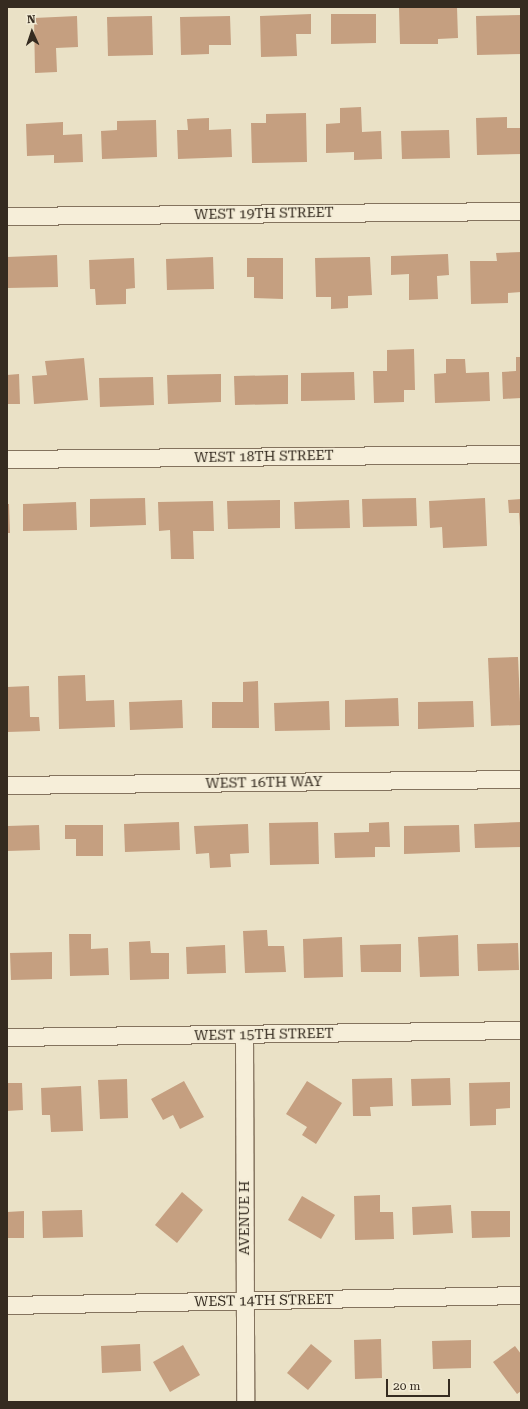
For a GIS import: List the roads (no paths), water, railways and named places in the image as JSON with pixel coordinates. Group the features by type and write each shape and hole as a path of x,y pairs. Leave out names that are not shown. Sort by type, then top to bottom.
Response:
{"street":[{"name":"WEST 19TH STREET","path":"7,216 521,211"},
{"name":"WEST 18TH STREET","path":"7,459 521,454"},
{"name":"WEST 16TH WAY","path":"7,784 521,779"},
{"name":"WEST 15TH STREET","path":"7,1037 244,1035 521,1030"},
{"name":"AVENUE H","path":"244,1035 243,1301 245,1402"},
{"name":"WEST 14TH STREET","path":"7,1305 521,1295"}]}
